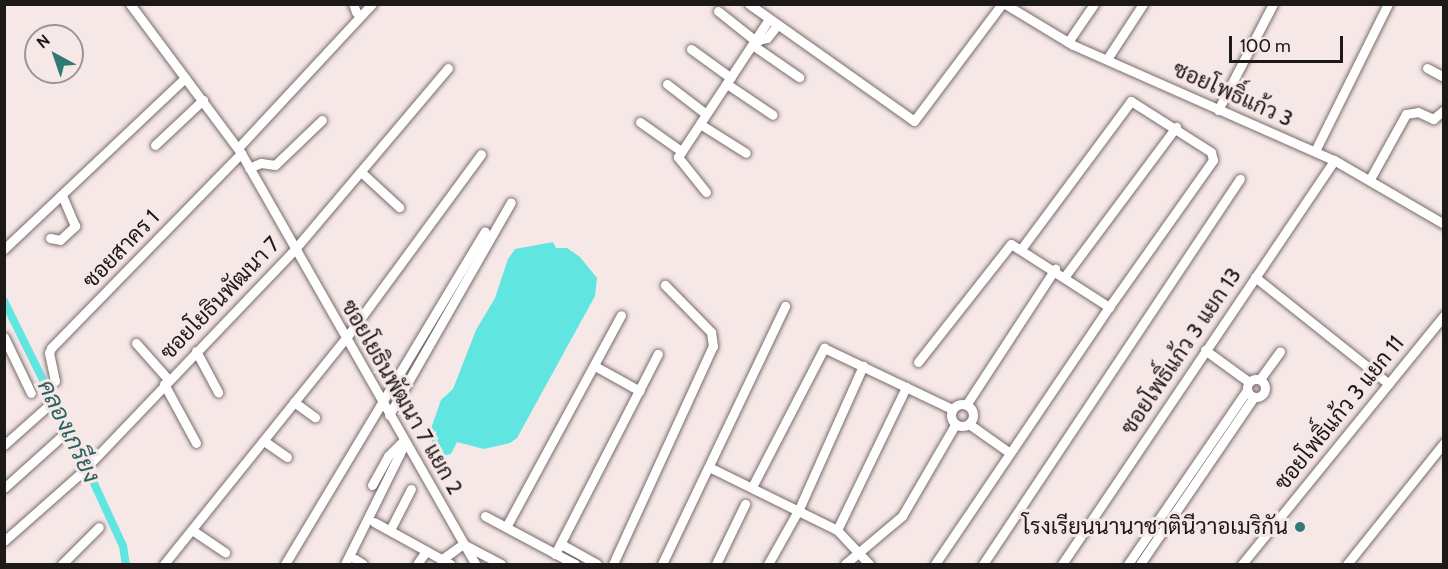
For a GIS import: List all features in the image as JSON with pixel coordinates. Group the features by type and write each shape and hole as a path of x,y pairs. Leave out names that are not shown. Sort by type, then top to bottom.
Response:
{"street":[{"name":"ซอยโยธินพัฒนา 7 แยก 2","path":"130,4 240,151 475,564"},
{"path":"240,151 372,4"},
{"path":"749,4 914,121 1004,4"},
{"name":"ซอยโพธิ์แก้ว 3","path":"1004,4 1068,42 1334,160 1370,179 1443,224"},
{"path":"1068,42 1094,4"},
{"path":"1107,59 1143,4"},
{"path":"1218,110 1273,4"},
{"path":"1315,151 1388,4"},
{"path":"718,11 799,78"},
{"path":"706,192 678,161 681,151 756,42 773,22"},
{"path":"691,49 773,115"},
{"name":"ซอยโยธินพัฒนา 7","path":"4,541 82,472 166,381 295,249 448,68"},
{"path":"1427,68 1443,77"},
{"path":"4,249 185,78"},
{"path":"667,84 706,114"},
{"path":"155,145 203,100"},
{"path":"935,564 1108,307 1213,160 1211,152 1176,127 1131,100 1022,248"},
{"path":"1370,179 1406,114 1418,112 1432,119 1443,110"},
{"path":"249,168 261,163 275,165 322,120"},
{"path":"640,122 681,151"},
{"path":"700,124 746,153"},
{"path":"1065,276 1176,127"},
{"name":"ซอยสาคร 1","path":"55,381 49,353 51,348 240,151"},
{"path":"164,564 346,338 481,154"},
{"name":"ซอยโพธิ์แก้ว 3 แยก 13","path":"1062,564 1334,160"},
{"path":"361,172 399,207"},
{"path":"983,564 1240,179"},
{"path":"50,238 60,240 75,226 62,195"},
{"path":"389,415 511,202"},
{"path":"285,564 485,231"},
{"path":"918,362 1013,243 1055,269 1108,307"},
{"path":"752,487 822,349 952,409 966,405 1055,269"},
{"path":"1254,278 1389,384"},
{"path":"614,564 713,346 711,332 665,285"},
{"path":"662,564 785,306"},
{"path":"506,527 621,315"},
{"name":"ซอยโพธิ์แก้ว 3 แยก 11","path":"1242,564 1443,315"},
{"path":"4,337 31,393"},
{"path":"136,343 166,381 196,443"},
{"path":"1205,350 1248,386 1254,397"},
{"path":"196,351 218,392"},
{"path":"1140,564 1248,386 1260,380 1280,351"},
{"path":"555,554 658,354"},
{"path":"595,366 640,391"},
{"path":"768,564 799,509 863,366"},
{"path":"1128,564 1254,397 1264,392 1260,380"},
{"path":"837,530 906,387"},
{"path":"294,402 315,417"},
{"path":"4,445 50,404"},
{"path":"966,405 973,415 969,424"},
{"path":"952,409 950,418 955,425"},
{"path":"955,425 969,424 1010,453"},
{"path":"845,564 858,551 897,523 955,425"},
{"path":"4,488 64,434"},
{"path":"264,441 286,457"},
{"path":"372,485 388,456 404,442"},
{"path":"345,564 404,442"},
{"path":"1347,564 1443,443"},
{"path":"709,467 799,509 837,530 869,564"},
{"path":"390,530 411,489"},
{"path":"716,564 745,504"},
{"path":"484,516 575,564"},
{"path":"375,522 446,562 463,544 501,564"},
{"path":"62,564 99,527"},
{"path":"192,530 225,552"},
{"path":"561,543 597,564"},
{"path":"417,564 426,551"}],"water":[{"path":"553,242 556,248 567,248 580,257 597,278 595,296 517,438 510,443 484,449 457,442 451,454 443,456 428,437 441,400 453,389 476,330 495,298 508,259 515,249"}],"waterway":[{"name":"คลองเกรียง","path":"4,301 92,479 123,546 126,564"}],"place":[{"name":"โรงเรียนนานาชาตินีวาอเมริกัน","path":"1300,527"}]}
